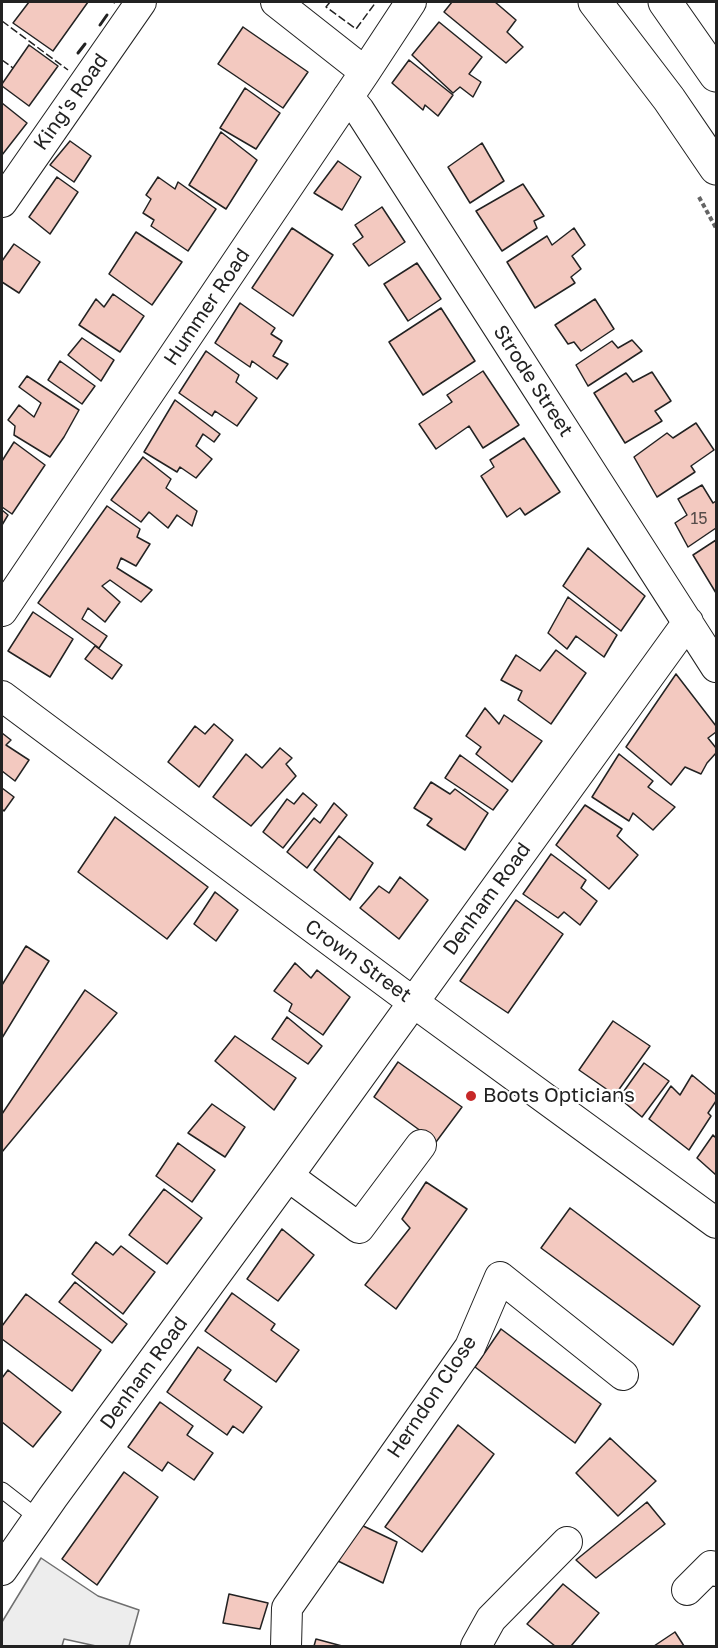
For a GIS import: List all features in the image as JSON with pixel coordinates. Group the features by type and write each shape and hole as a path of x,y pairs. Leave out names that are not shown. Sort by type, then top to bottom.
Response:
{"main road":[{"path":"595,2 669,99 717,168"},
{"path":"665,2 717,75"}],"street":[{"name":"King's Road","path":"2,202 141,2"},
{"path":"276,2 365,72"},
{"name":"Hummer Road","path":"2,611 411,2"},
{"name":"Strode Street","path":"348,97 359,110 717,667"},
{"name":"Denham Road","path":"2,1570 688,622"},
{"name":"Crown Street","path":"2,696 717,1223"},
{"path":"288,1176 359,1228 421,1145"},
{"name":"Herndon Close","path":"286,1647 287,1608 470,1347 500,1277 623,1375"},
{"path":"476,1647 491,1619 567,1542"},
{"path":"687,1590 711,1566 717,1571"}],"lane":[{"path":"2,1490 38,1518"}],"shaded area":[{"path":"41,1558 98,1596 139,1610 129,1646 96,1646 64,1639 62,1646 2,1646 2,1622"}],"building":[{"path":"29,2 88,2 53,51 13,23"},
{"path":"452,2 495,2 516,20 507,32 523,47 506,63 444,12"},
{"path":"439,22 482,57 469,74 481,82 473,97 460,87 453,93 412,55"},
{"path":"243,27 308,72 283,108 218,64"},
{"path":"29,45 58,66 29,106 2,84"},
{"path":"409,60 453,95 438,116 425,105 423,110 392,83"},
{"path":"245,88 280,113 256,149 220,128"},
{"path":"2,103 27,123 2,155"},
{"path":"221,132 257,160 226,209 189,185"},
{"path":"70,141 91,156 74,182 50,165"},
{"path":"482,143 504,181 470,203 448,167"},
{"path":"338,161 361,177 342,210 314,193"},
{"path":"57,177 78,192 50,234 29,217"},
{"path":"158,177 175,189 178,182 216,209 188,251 151,226 154,220 143,213 151,199 146,195"},
{"path":"523,184 544,216 534,221 537,228 502,251 476,211"},
{"path":"382,207 405,242 369,266 353,244 363,237 355,225"},
{"path":"292,228 333,255 293,316 252,288"},
{"path":"574,228 585,245 572,256 581,269 571,277 575,283 535,308 507,262 547,236 552,245"},
{"path":"136,232 182,262 152,305 109,274"},
{"path":"14,244 40,262 19,293 2,282 2,261"},
{"path":"417,263 441,299 408,321 384,284"},
{"path":"113,294 144,316 120,352 79,325 96,299 104,307"},
{"path":"595,299 614,329 581,351 574,342 568,344 555,325"},
{"path":"240,303 275,328 271,334 282,341 273,356 288,364 277,379 252,361 250,367 215,343"},
{"path":"441,308 475,361 423,395 389,342"},
{"path":"82,338 114,360 101,381 68,355"},
{"path":"632,340 642,351 588,386 576,365 612,341 618,348"},
{"path":"206,351 239,375 236,382 257,398 237,426 215,411 212,416 179,393"},
{"path":"60,361 95,386 82,404 48,380"},
{"path":"483,371 519,425 483,448 469,426 436,449 419,424 452,402 447,395"},
{"path":"652,372 671,401 655,411 662,421 625,443 594,393 626,373 633,382"},
{"path":"27,376 79,410 50,457 14,435 15,426 8,420 19,405 34,417 41,403 19,387"},
{"path":"175,400 220,434 214,442 203,434 196,446 212,459 196,478 180,467 177,472 144,452"},
{"path":"696,423 714,450 691,466 695,472 657,497 634,457 667,433 673,438"},
{"path":"524,438 560,492 525,515 520,508 507,517 481,476 494,467 490,460"},
{"path":"14,442 45,465 12,514 2,507 2,461"},
{"path":"143,457 171,479 166,488 197,511 192,526 177,515 168,528 149,512 141,522 111,500"},
{"path":"702,485 713,503 716,501 716,528 688,547 675,523 687,515 678,499"},
{"path":"107,506 140,529 137,537 150,544 136,566 121,558 117,568 152,590 141,602 110,580 102,586 120,602 105,622 88,608 82,619 107,636 99,648 38,603"},
{"path":"2,510 8,515 2,525"},
{"path":"716,540 716,593 693,555"},
{"path":"588,548 645,596 621,631 563,586"},
{"path":"568,597 617,635 604,657 576,636 567,649 548,633"},
{"path":"33,612 73,639 50,677 8,651"},
{"path":"95,646 122,665 112,679 85,659"},
{"path":"556,650 586,673 551,724 518,700 522,691 501,680 516,655 540,671"},
{"path":"676,674 716,726 716,732 708,738 716,748 716,753 701,774 685,767 671,785 626,747"},
{"path":"485,708 499,724 504,715 542,741 512,782 476,754 481,747 466,736"},
{"path":"214,724 233,740 199,787 168,762 195,726 205,734"},
{"path":"2,733 11,740 6,745 29,760 15,781 2,771"},
{"path":"280,748 292,758 286,764 296,776 251,826 213,797 246,754 262,768"},
{"path":"619,754 653,781 648,787 675,807 653,830 633,813 629,821 592,797"},
{"path":"460,755 508,790 493,810 445,778"},
{"path":"431,782 450,794 455,789 488,813 465,850 427,825 432,819 414,808"},
{"path":"2,788 14,797 4,811 2,809"},
{"path":"303,793 317,805 283,848 263,832 287,799 294,804"},
{"path":"334,803 347,815 307,868 287,852 314,818 320,823"},
{"path":"585,805 622,829 617,836 638,855 609,889 556,845"},
{"path":"115,817 208,887 167,939 78,872"},
{"path":"339,836 373,863 350,900 314,870"},
{"path":"551,854 586,880 581,888 597,901 580,925 564,912 558,918 523,894"},
{"path":"400,877 428,900 399,939 360,908 379,886 389,893"},
{"path":"215,892 238,910 216,941 194,924"},
{"path":"516,900 563,934 508,1013 460,981"},
{"path":"26,946 49,961 2,1038 2,985"},
{"path":"295,963 311,978 317,970 350,997 323,1035 289,1011 292,1004 274,991"},
{"path":"85,990 117,1013 2,1152 2,1114"},
{"path":"287,1017 322,1046 308,1064 272,1039"},
{"path":"613,1021 650,1046 615,1095 579,1070"},
{"path":"235,1036 296,1078 274,1110 215,1061"},
{"path":"398,1062 462,1107 436,1142 374,1097"},
{"path":"644,1063 669,1081 642,1117 619,1098"},
{"path":"692,1075 716,1095 716,1101 708,1113 711,1116 689,1150 649,1119 671,1086 680,1095"},
{"path":"212,1104 245,1127 225,1157 188,1133"},
{"path":"713,1135 716,1138 716,1175 697,1158"},
{"path":"178,1143 215,1170 192,1202 156,1176"},
{"path":"426,1182 467,1209 396,1309 365,1285 410,1228 402,1219"},
{"path":"164,1189 202,1218 167,1264 129,1235"},
{"path":"570,1208 700,1306 673,1345 541,1248"},
{"path":"282,1229 314,1255 278,1301 247,1279"},
{"path":"96,1242 113,1255 121,1246 155,1272 123,1314 72,1274"},
{"path":"75,1282 127,1324 112,1343 59,1302"},
{"path":"232,1293 275,1324 271,1330 299,1350 276,1382 205,1331"},
{"path":"26,1294 101,1350 72,1391 2,1339 2,1326"},
{"path":"501,1329 601,1404 575,1443 475,1367"},
{"path":"198,1347 231,1370 224,1380 262,1407 243,1433 233,1426 227,1435 167,1392"},
{"path":"8,1370 61,1412 33,1447 2,1422 2,1378"},
{"path":"160,1402 193,1426 187,1435 213,1453 194,1480 168,1462 162,1471 128,1447"},
{"path":"458,1425 494,1454 422,1552 385,1527"},
{"path":"610,1438 656,1481 618,1516 576,1473"},
{"path":"124,1472 158,1497 97,1585 62,1559"},
{"path":"647,1502 665,1524 596,1578 576,1560"},
{"path":"357,1523 397,1542 383,1583 338,1561"},
{"path":"563,1584 599,1613 571,1646 555,1646 527,1624"},
{"path":"229,1594 268,1603 260,1629 223,1623"},
{"path":"675,1632 684,1646 654,1646"},
{"path":"316,1639 342,1646 314,1646"}],"fence":[{"path":"330,2 326,7 356,29 376,2"},
{"path":"2,21 68,70"},
{"path":"2,60 13,68"}],"wall":[{"path":"100,25 107,15"},
{"path":"78,53 85,44"}],"place":[{"name":"Boots Opticians","path":"471,1096"}]}
